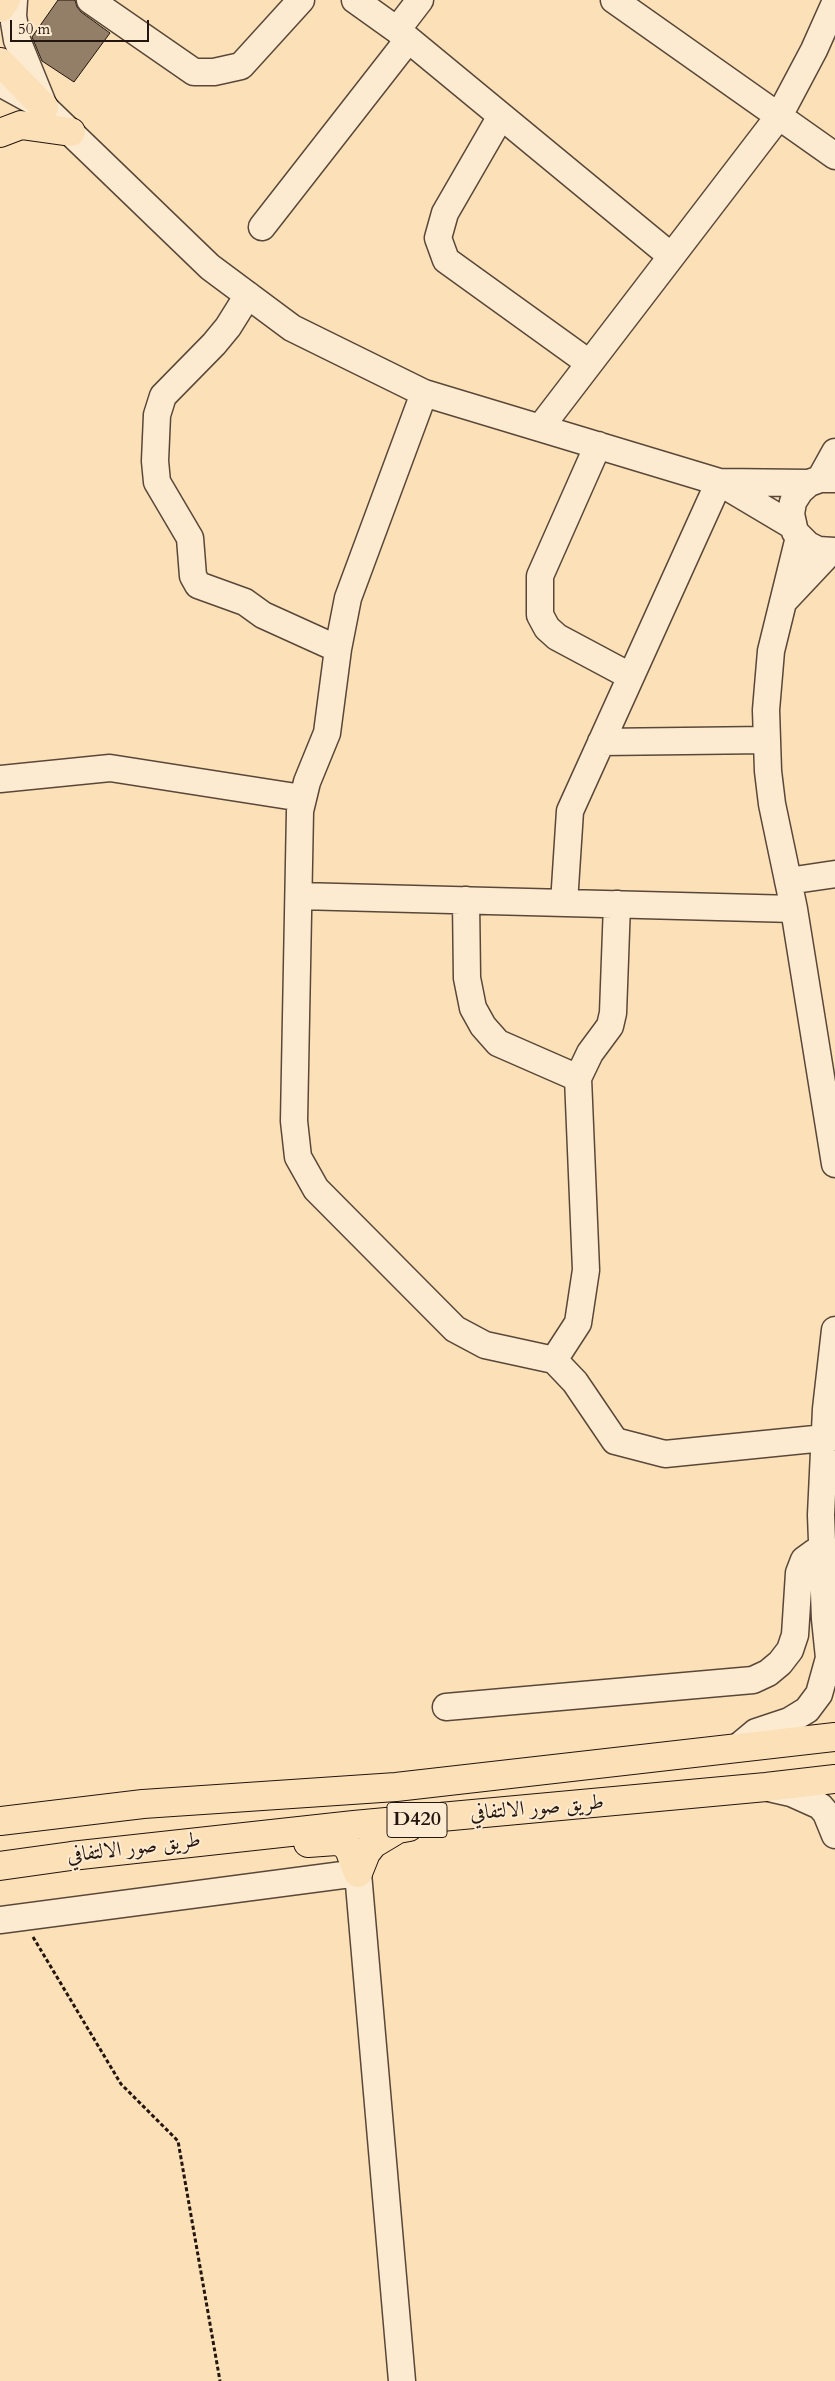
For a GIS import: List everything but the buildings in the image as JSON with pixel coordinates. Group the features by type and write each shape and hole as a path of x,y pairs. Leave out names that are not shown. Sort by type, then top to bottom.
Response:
{"main road":[{"path":"0,8 6,0"},
{"path":"0,62 44,107"},
{"path":"0,132 21,125 71,132"},
{"name":"طريق صور الالتفافي","path":"9,1818 143,1804 396,1787 835,1737"},
{"name":"طريق صور الالتفافي","path":"0,1866 71,1856 354,1825 467,1816 835,1779"},
{"path":"358,1873 366,1853 373,1844 398,1829 467,1816"},
{"path":"192,1842 228,1849 336,1841 350,1849 358,1873"}],"street":[{"path":"14,0 13,16 17,40 44,107"},
{"path":"90,0 194,72 214,72 241,66 301,0"},
{"path":"355,0 403,35 671,256"},
{"path":"262,227 403,35 420,0"},
{"path":"614,0 835,156"},
{"path":"540,428 778,116 835,3"},
{"path":"0,83 44,107 210,267 292,328 424,393 719,482 796,532 808,545 818,550 833,551"},
{"path":"501,116 445,213 438,238 446,260 589,363"},
{"path":"248,295 228,327 214,344 163,396 157,415 155,461 157,482 190,538 193,576 198,585 245,602 263,616 338,649"},
{"path":"424,393 348,598 338,649 327,734 302,798 299,824 294,1133 298,1157 308,1179 324,1198 455,1329 486,1345 554,1360 575,1382 616,1441 665,1454 829,1438"},
{"path":"598,446 540,576 540,616 547,628 557,637 630,676"},
{"path":"835,452 821,481 800,491 793,502 791,514 796,532 767,684 767,740 772,804 794,909 835,1164"},
{"path":"719,482 821,481"},
{"path":"564,903 570,811 719,482"},
{"path":"781,605 833,551"},
{"path":"601,742 767,740"},
{"path":"0,779 110,768 302,798"},
{"path":"788,881 835,874"},
{"path":"299,896 794,909"},
{"path":"466,900 467,978 473,1008 483,1026 498,1044 578,1078"},
{"path":"554,1360 578,1323 586,1270 578,1078 590,1053 610,1026 618,904"},
{"path":"738,1747 756,1732 789,1721 807,1710 819,1694 832,1666 828,1551 829,1438 835,1330"},
{"path":"446,1707 753,1680 768,1673 780,1663 790,1650 795,1635 800,1566 809,1556 828,1551"},
{"path":"796,1618 830,1619"},
{"path":"766,1787 791,1792 820,1806 826,1813 835,1835"},
{"path":"10,1918 358,1873 402,2381"}],"path":[{"path":"10,1918 121,2084 178,2141 220,2381"}]}
